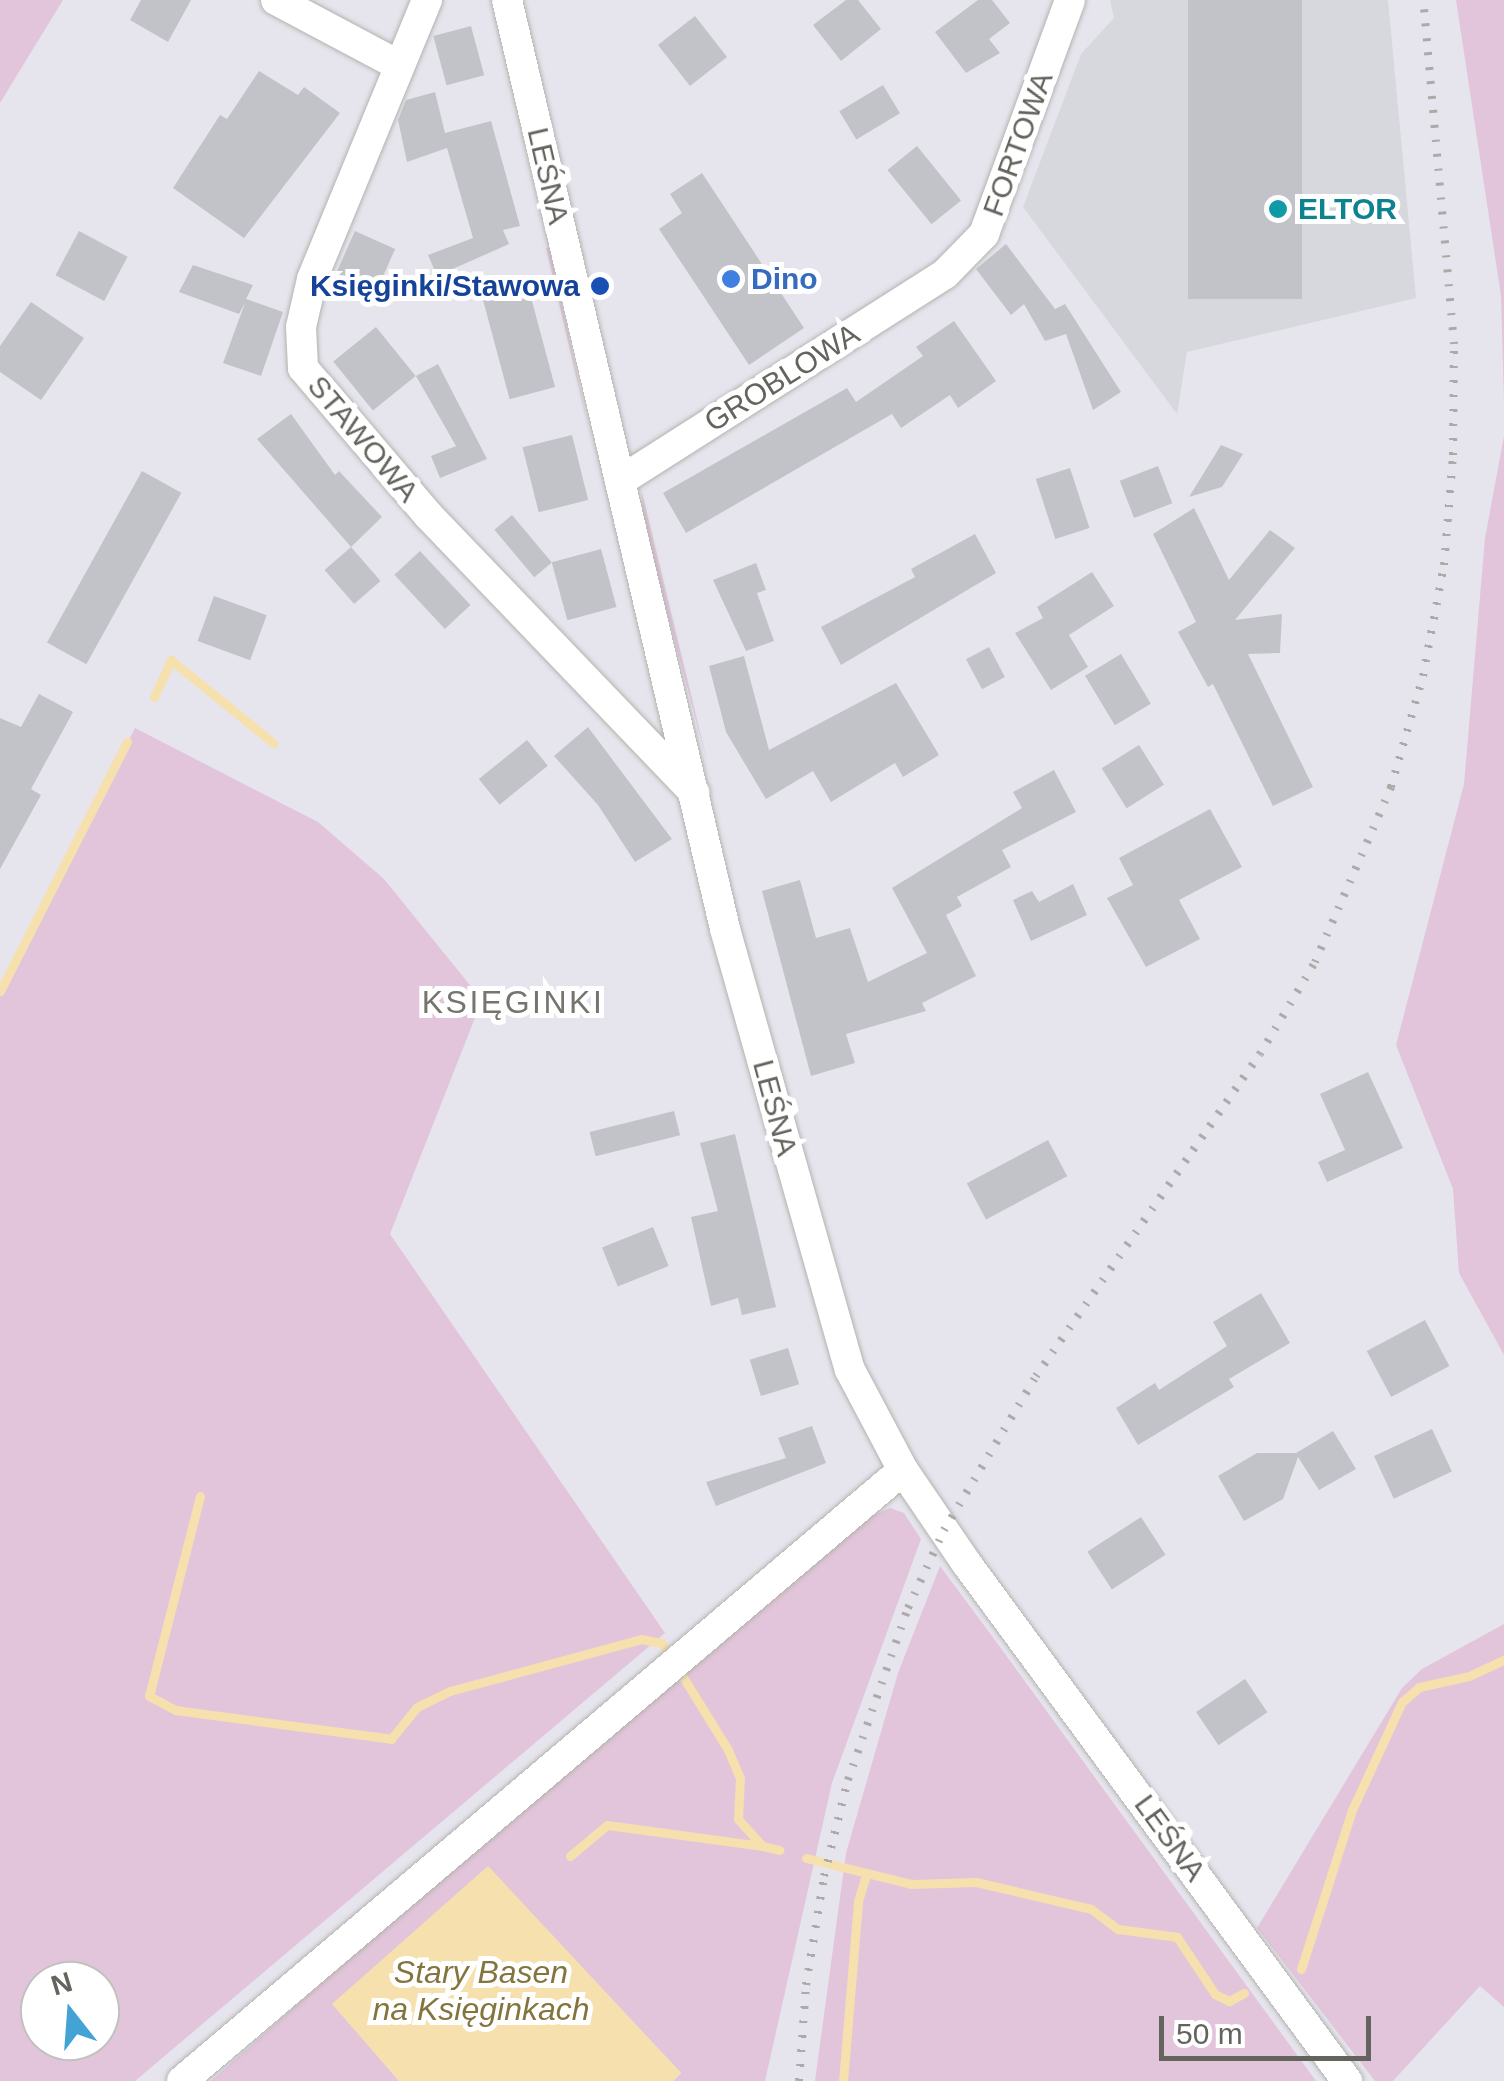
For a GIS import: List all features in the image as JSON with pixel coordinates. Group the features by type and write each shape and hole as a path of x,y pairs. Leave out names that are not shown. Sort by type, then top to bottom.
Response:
{"street":[{"path":"276,0 400,66"},
{"name":"STAWOWA","path":"427,0 312,279 301,326 303,368 428,515 695,792"},
{"name":"LEŚNA","path":"507,0 695,792 850,1370 904,1470 1346,2081"},
{"name":"FORTOWA","path":"945,274 984,234 1070,0"},
{"name":"GROBLOWA","path":"620,481 945,274"},
{"path":"182,2081 904,1470"}],"shaded area":[{"path":"0,0 63,0 0,103"},
{"path":"1110,0 1388,0 1416,298 1187,352 1177,414 1023,207 1081,54 1114,18"},
{"path":"1456,0 1504,0 1504,402 1501,296"},
{"path":"546,248 550,248 588,427"},
{"path":"1504,436 1504,1355 1459,1273 1453,1189 1396,1045 1464,784 1485,538"},
{"path":"642,492 708,765 643,522"},
{"path":"135,728 318,822 384,879 482,1000 390,1234 665,1633 135,2081 0,2081 0,994"},
{"path":"890,1508 904,1513 921,1539 832,1783 765,2081 673,2081 681,2073 488,1867 333,2004 399,2081 211,2081 471,1850 873,1515"},
{"path":"940,1566 1316,2081 815,2081 846,1853 898,1673"},
{"path":"1504,1624 1504,2007 1480,1986 1393,2081 1375,2081 1257,1928 1402,1688 1422,1669"}],"water":[{"name":"Stary Basen na Księginkach","path":"488,1866 681,2073 673,2081 399,2081 332,2004"}],"building":[{"path":"141,0 191,0 168,42 130,20"},
{"path":"846,0 858,0 881,29 841,61 813,25"},
{"path":"978,0 992,0 1010,23 989,39 1000,53 966,73 935,32"},
{"path":"1188,0 1302,0 1302,299 1188,299"},
{"path":"695,16 727,57 690,86 658,45"},
{"path":"471,26 484,75 447,85 433,36"},
{"path":"259,71 298,95 304,87 340,113 244,238 173,188 220,115 227,119"},
{"path":"883,85 900,113 856,140 839,111"},
{"path":"435,92 445,133 491,121 520,226 503,230 509,244 437,276 428,255 473,238 447,148 407,162 398,120 406,100"},
{"path":"917,146 961,200 932,224 887,170"},
{"name":"Dino","path":"702,173 804,328 749,365 659,229 682,213 670,194"},
{"path":"79,231 128,257 104,301 56,275"},
{"path":"355,231 395,249 373,299 333,281"},
{"path":"1006,244 1055,309 1065,304 1121,392 1093,410 1066,334 1045,341 1024,304 1011,315 976,269"},
{"path":"193,265 253,285 246,299 283,312 261,376 223,363 245,303 239,314 179,292"},
{"path":"525,275 555,387 510,399 480,287"},
{"path":"31,302 84,338 41,400 0,372 0,346"},
{"path":"954,321 996,381 958,408 950,395 901,428 892,414 686,533 663,493 847,388 856,402 923,356 916,347"},
{"path":"376,327 416,376 373,411 333,362"},
{"path":"438,364 487,459 440,478 431,456 456,446 416,376"},
{"path":"291,414 335,475 339,471 382,517 351,547 257,439"},
{"path":"572,435 588,500 539,512 523,447"},
{"path":"1221,445 1243,454 1222,487 1189,497"},
{"path":"1158,466 1172,503 1134,518 1120,481"},
{"path":"1070,468 1089,528 1055,539 1036,479"},
{"path":"142,471 181,493 86,664 47,642"},
{"path":"1194,508 1229,580 1270,530 1295,548 1235,620 1282,614 1280,653 1248,654 1313,787 1273,806 1213,684 1208,687 1178,632 1196,622 1153,534"},
{"path":"512,515 552,562 534,577 494,530"},
{"path":"975,534 996,573 841,665 821,627 915,577 911,569"},
{"path":"351,547 381,581 354,604 325,570"},
{"path":"601,549 617,607 567,620 552,562"},
{"path":"420,551 470,605 445,629 394,575"},
{"path":"756,563 766,590 757,593 774,641 746,651 713,580"},
{"path":"1092,572 1114,606 1069,635 1088,667 1051,690 1015,633 1043,618 1037,607"},
{"path":"214,596 267,615 250,660 198,641"},
{"path":"989,647 1005,677 982,689 966,659"},
{"path":"1121,654 1151,704 1115,725 1085,676"},
{"path":"744,656 769,750 896,683 939,755 903,777 895,763 831,802 813,771 766,799 726,732 709,666"},
{"path":"39,694 73,712 31,789 41,795 0,869 0,718 21,727"},
{"path":"588,727 672,839 635,862 598,805 554,756"},
{"path":"527,740 548,766 500,805 479,779"},
{"path":"1139,745 1164,785 1127,808 1102,768"},
{"path":"1054,770 1076,812 1002,850 1011,867 957,897 962,906 946,915 976,976 922,1003 926,1011 846,1034 855,1063 811,1076 762,891 800,880 816,938 850,928 868,982 927,953 892,888 1022,808 1013,792"},
{"path":"1210,809 1242,867 1179,900 1200,939 1146,967 1107,898 1133,885 1119,858"},
{"path":"1073,884 1087,915 1031,941 1013,900 1032,891 1039,902"},
{"path":"1368,1072 1403,1148 1327,1182 1318,1162 1345,1150 1320,1094"},
{"path":"674,1111 680,1135 596,1156 590,1132"},
{"path":"735,1134 776,1307 742,1315 738,1298 711,1306 691,1217 718,1211 700,1143"},
{"path":"1048,1140 1067,1176 986,1219 967,1183"},
{"path":"653,1227 669,1266 618,1287 602,1248"},
{"path":"1261,1293 1290,1343 1229,1379 1234,1387 1138,1445 1116,1408 1155,1383 1159,1390 1227,1346 1213,1322"},
{"path":"1425,1320 1449,1366 1391,1397 1367,1351"},
{"path":"788,1348 799,1384 761,1396 750,1360"},
{"path":"812,1426 826,1463 716,1506 706,1482 786,1458 778,1438"},
{"path":"1432,1429 1452,1472 1394,1499 1374,1456"},
{"path":"1333,1431 1356,1469 1319,1490 1298,1457 1283,1499 1244,1521 1218,1476 1257,1453 1296,1453"},
{"path":"1141,1517 1166,1555 1112,1590 1087,1552"},
{"path":"1245,1679 1267,1712 1218,1745 1196,1712"}],"waterway":[{"path":"154,697 171,660 273,743"},
{"path":"0,991 127,742"},
{"path":"200,1496 149,1696 175,1710 391,1739 417,1707 450,1691 641,1639 662,1643 728,1750 740,1778 738,1819 762,1846 780,1850"},
{"path":"1301,1969 1352,1810 1402,1702 1419,1687 1469,1676 1504,1660"},
{"path":"570,1856 607,1825 762,1846"},
{"path":"806,1858 911,1884 976,1882 1091,1909 1118,1929 1177,1937 1215,1994 1229,2001 1244,1993"},
{"path":"843,2081 858,1901 866,1875"}],"railway":[{"path":"799,2081 806,1985 824,1876 848,1780 908,1608 944,1530 1036,1376 1260,1054 1315,962 1391,787 1423,676 1444,565 1453,455 1454,344 1423,0"}],"place":[{"name":"ELTOR","path":"1278,209"},
{"name":"Dino","path":"731,279"},
{"name":"Księginki/Stawowa","path":"600,286"}],"district":[{"name":"KSIĘGINKI","path":"513,1002"}]}
